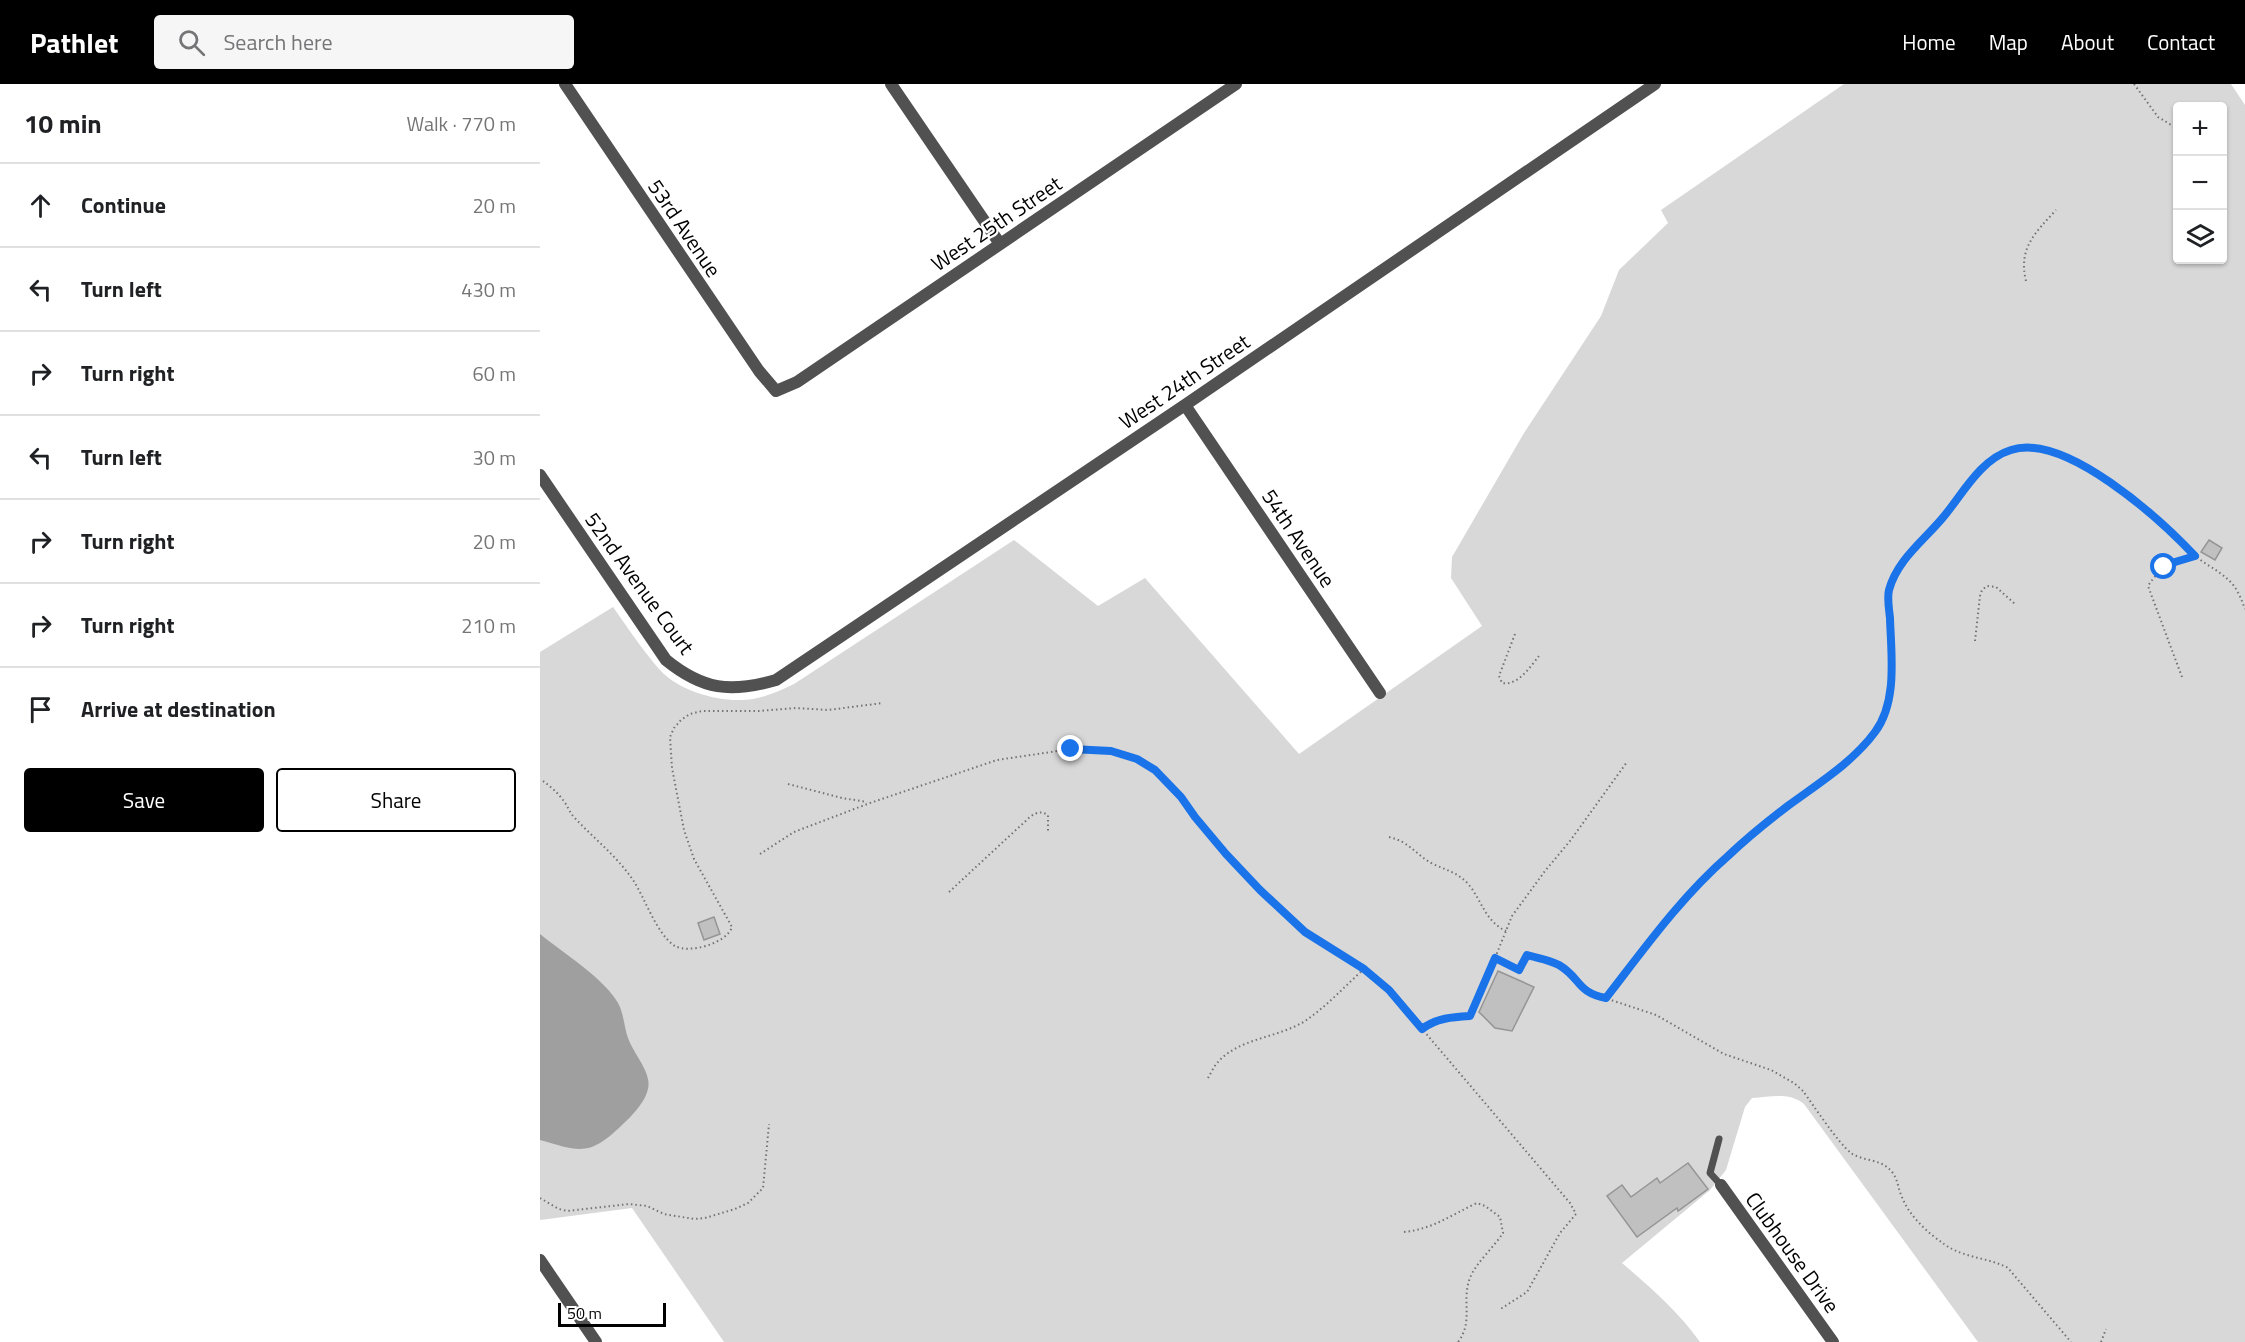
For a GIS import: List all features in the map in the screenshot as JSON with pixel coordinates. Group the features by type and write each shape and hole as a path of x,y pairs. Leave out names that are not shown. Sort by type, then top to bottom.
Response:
{"street":[{"name":"53rd Avenue","path":"565,84 759,371 776,391"},
{"path":"891,84 1000,244"},
{"name":"West 25th Street","path":"776,391 797,382 1000,244 1220,88 1236,84"},
{"name":"West 24th Street","path":"726,689 751,687 776,680 1185,405 1655,84"},
{"name":"54th Avenue","path":"1185,405 1380,693"},
{"name":"52nd Avenue Court","path":"540,476 666,660 683,674 700,683 726,689"},
{"name":"Clubhouse Drive","path":"1721,1185 1833,1342"},
{"path":"540,1260 596,1342"}],"lane":[{"path":"1719,1139 1710,1173 1721,1185"}],"path":[{"path":"2134,84 2158,117 2173,126"},
{"path":"2026,281 2022,267 2025,253 2035,234 2056,210"},
{"path":"1606,998 1678,906 1726,857 1778,813 1829,776 1864,746 1877,730 1889,697 1891,669 1889,592 1895,574 1906,558 1937,526 1969,483 1989,463 2010,450 2028,447 2055,452 2108,480 2195,556 2234,586 2245,609"},
{"path":"2182,677 2148,586 2164,567 2195,556"},
{"path":"1975,641 1982,590 1987,586 1996,587 2016,605"},
{"path":"1515,634 1499,676 1503,682 1512,683 1539,656"},
{"path":"543,781 562,798 574,817 616,858 633,880 670,942 681,948 695,948 725,937 732,927 694,859 684,830 672,768 670,737 674,728 690,714 702,711 759,711 796,708 828,710 883,703"},
{"path":"760,854 794,832 870,803 997,760 1071,749 1111,751 1125,754 1155,770 1168,781 1226,854 1292,921 1318,941 1364,969 1389,990 1563,1193 1576,1214 1560,1233 1527,1292 1498,1310"},
{"path":"1422,1029 1429,1023 1470,1016 1512,916 1627,762"},
{"path":"788,784 870,803"},
{"path":"949,892 1037,812 1048,815 1048,832"},
{"path":"1389,837 1405,842 1434,864 1467,882 1490,920 1506,931"},
{"path":"1495,958 1519,970 1527,955 1558,964 1571,974 1587,993 1656,1015 1724,1054 1772,1070 1794,1083 1803,1091 1850,1152 1882,1163 1890,1170 1896,1177 1904,1202 1915,1219 1953,1250 2008,1268 2071,1342"},
{"path":"1208,1078 1217,1062 1229,1052 1282,1033 1308,1018 1364,969"},
{"path":"540,1198 559,1209 567,1210 629,1204 647,1206 664,1214 680,1217 705,1218 719,1215 748,1203 763,1188 769,1124"},
{"path":"1404,1232 1422,1230 1435,1225 1476,1203 1485,1206 1500,1217 1503,1233 1470,1276 1467,1324 1458,1342"},
{"path":"2101,1342 2106,1329"}],"shaded area":[{"path":"1844,84 2231,84 2245,105 2245,1342 1978,1342 1804,1104 1792,1098 1773,1096 1752,1098 1745,1107 1726,1170 1710,1190 1622,1263 1673,1310 1700,1342 724,1342 632,1208 540,1220 540,652 613,607 654,663 677,683 687,689 720,699 748,700 762,697 794,684 1014,540 1098,606 1145,578 1299,754 1482,626 1451,578 1452,557 1524,433 1601,316 1619,270 1668,223 1661,210"},
{"path":"540,934 593,975 612,994 620,1007 630,1043 648,1079 647,1092 641,1105 611,1135 593,1147 576,1149 540,1140"}],"building":[{"path":"2209,540 2222,548 2215,560 2201,552"},
{"path":"714,917 720,934 704,940 698,923"},
{"path":"1498,971 1534,987 1512,1031 1495,1028 1479,1012"},
{"path":"1688,1163 1708,1189 1637,1237 1607,1196 1622,1185 1631,1197 1657,1178 1660,1183"}],"route":[{"path":"1071,749 1125,754 1155,770 1168,781 1226,854 1260,890 1305,932 1364,969 1389,990 1422,1029 1429,1023 1470,1016 1495,958 1519,970 1527,955 1558,964 1571,974 1587,993 1606,998 1678,906 1726,857 1864,746 1877,730 1889,697 1891,669 1889,592 1895,574 1906,558 1937,526 1969,483 1989,463 2010,450 2028,447 2042,449 2055,452 2108,480 2184,544 2195,556 2164,567"}]}
